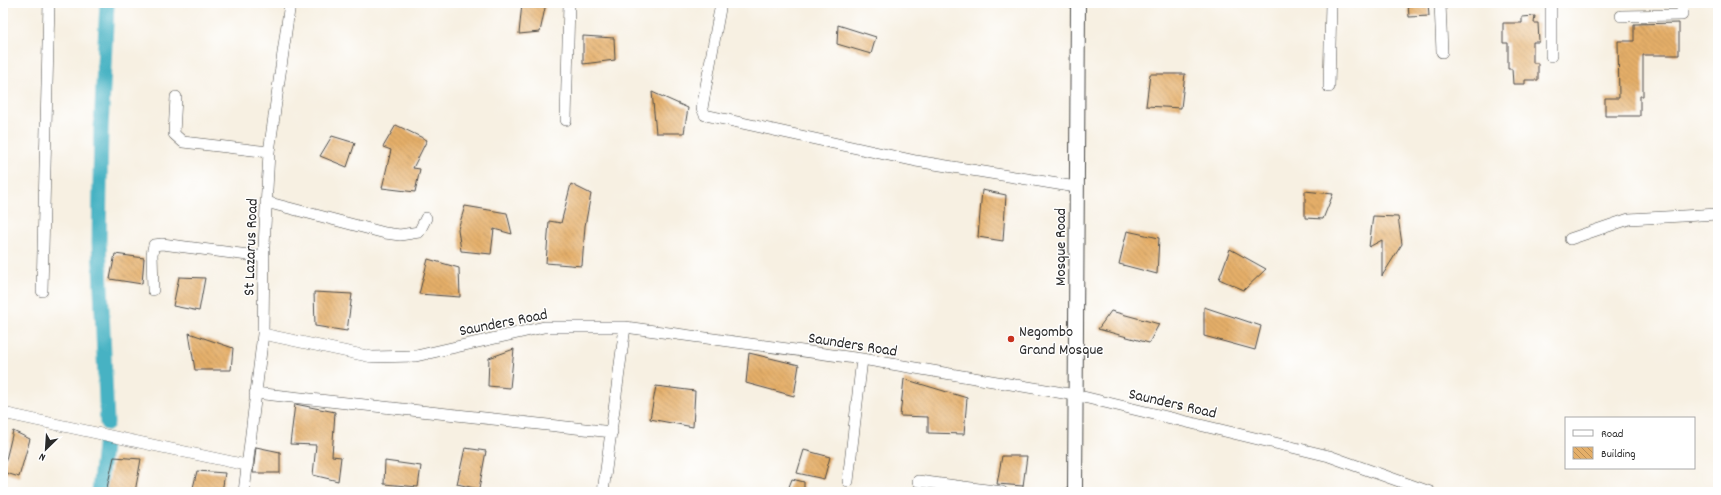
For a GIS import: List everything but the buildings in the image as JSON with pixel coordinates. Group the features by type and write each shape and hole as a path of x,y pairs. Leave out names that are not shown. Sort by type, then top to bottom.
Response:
{"street":[{"path":"42,291 49,3"},
{"name":"St Lazarus Road","path":"244,492 246,465 263,334 264,257 269,152 290,3"},
{"path":"566,120 569,3"},
{"path":"721,3 702,108 705,115 916,162 1076,187"},
{"name":"Mosque Road","path":"1074,492 1078,3"},
{"path":"1329,88 1331,3"},
{"path":"1440,3 1442,52"},
{"path":"1551,3 1551,56"},
{"path":"1621,16 1682,15 1682,3"},
{"path":"176,97 174,134 183,142 269,152"},
{"path":"266,202 385,233 400,235 418,232 426,218"},
{"path":"1570,239 1629,219 1718,214"},
{"path":"153,290 152,254 154,246 162,244 264,257"},
{"name":"Saunders Road","path":"263,334 372,357 416,356 544,327 625,327 862,359 1075,395 1330,456 1414,489 1430,492"},
{"path":"603,492 625,327"},
{"path":"848,481 862,359"},
{"path":"255,393 612,432"},
{"path":"3,413 246,465"},
{"path":"918,481 1002,492"}],"waterway":[{"path":"107,3 101,129 99,242 107,423"},
{"path":"99,492 104,446"}],"place":[{"name":"Negombo Grand Mosque","path":"1011,339"}]}
